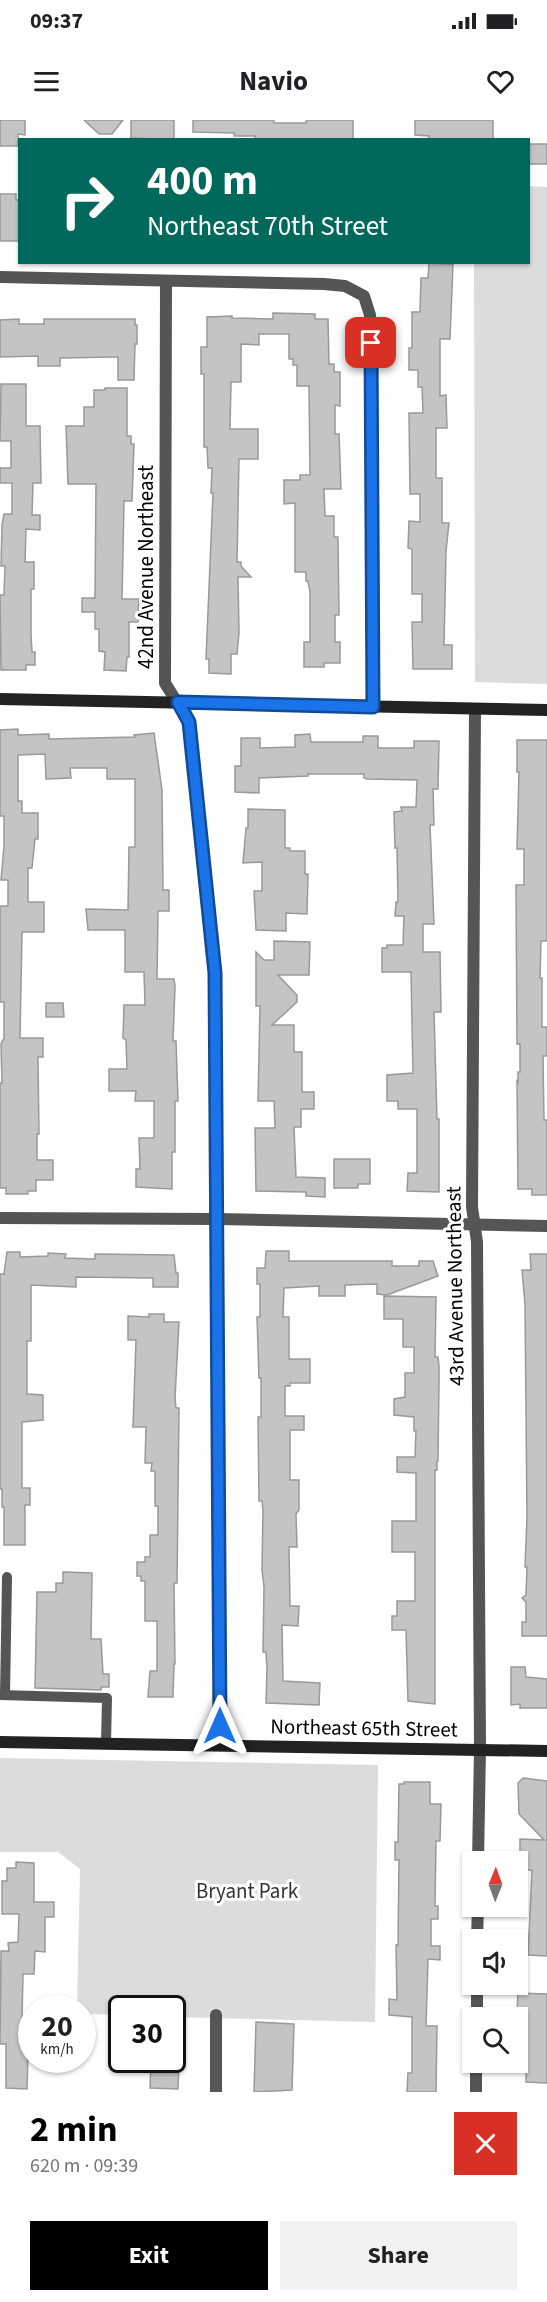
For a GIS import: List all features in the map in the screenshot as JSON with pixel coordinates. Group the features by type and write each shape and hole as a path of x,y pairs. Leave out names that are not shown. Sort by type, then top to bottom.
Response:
{"street":[{"path":"0,277 324,284 345,286 364,296 370,315 371,343 373,707"},
{"name":"42nd Avenue Northeast","path":"166,281 165,683 189,722 215,973 220,1744"},
{"path":"0,699 547,710"},
{"name":"43rd Avenue Northeast","path":"475,709 472,1195 477,1242 480,1749 478,1851"},
{"path":"0,1218 217,1219 547,1226"},
{"name":"Northeast 65th Street","path":"0,1742 547,1750"},
{"path":"216,2015 216,2092"},
{"path":"476,2073 476,2092"}],"lane":[{"path":"7,1577 3,1597 2,1695 107,1698 106,1743"}],"green space":[{"path":"530,186 547,187 547,684 475,682 474,264 530,264"},
{"name":"Bryant Park","path":"0,1758 378,1765 375,2022 186,2017 186,1995 108,1995 108,2015 96,2014 96,1995 77,1995 80,1869 58,1852 0,1852"}],"building":[{"path":"0,120 25,120 25,135 18,134 18,146 0,146"},
{"path":"84,120 123,120 112,134 99,134"},
{"path":"131,120 174,120 174,138 131,138"},
{"path":"193,120 274,120 274,123 306,123 306,120 353,120 353,138 255,138 255,136 234,136 234,133 193,132"},
{"path":"415,120 493,120 493,138 428,138 429,136 415,135"},
{"path":"530,144 547,144 547,164 530,164"},
{"path":"0,194 16,194 18,241 0,241"},
{"path":"429,264 453,264 450,339 440,339 440,396 446,395 447,428 436,428 436,478 442,478 442,523 449,523 446,551 444,645 452,645 452,669 413,669 412,622 422,622 422,594 412,594 412,549 408,548 409,521 420,522 420,494 410,494 409,413 423,413 422,387 418,387 418,370 409,370 409,348 412,348 412,312 420,312 421,278 428,278"},
{"path":"273,313 315,314 315,319 328,319 329,364 334,364 334,372 340,372 340,406 335,405 335,434 339,434 341,489 324,489 325,516 334,516 334,537 338,537 339,615 335,615 335,642 340,642 340,663 324,663 324,667 304,667 304,642 310,642 310,593 306,572 295,572 295,503 284,504 284,480 300,480 300,475 310,475 309,386 297,386 297,365 293,365 293,359 289,359 289,334 259,334 259,345 241,344 241,382 231,382 230,429 258,429 258,459 239,459 237,562 241,562 241,566 251,577 238,577 239,633 237,654 231,654 231,674 209,673 209,659 206,659 213,493 211,493 212,468 208,468 207,447 204,447 204,374 201,374 201,347 207,347 207,317 273,319"},
{"path":"19,319 19,324 44,324 44,319 135,319 137,344 135,344 134,380 118,380 118,357 60,358 60,366 38,366 38,356 0,357 0,320"},
{"path":"1,384 26,384 26,426 40,426 41,483 33,483 32,515 40,515 40,530 26,529 25,562 34,562 34,589 31,589 31,635 35,665 26,665 26,670 1,670 0,595 4,595 5,566 1,566 2,525 4,514 12,514 12,483 0,483 0,468 11,468 11,441 0,441"},
{"path":"105,388 127,388 127,436 131,436 131,444 134,444 132,501 124,501 122,599 139,599 138,622 129,622 129,657 127,657 126,671 104,670 105,652 99,651 99,629 95,629 95,612 82,612 82,598 95,598 96,484 68,484 66,426 84,426 84,407 94,407 94,390 105,390"},
{"path":"18,729 18,735 49,734 49,739 135,737 134,735 154,733 162,790 163,890 169,890 169,911 158,911 157,979 174,979 175,986 173,1041 176,1041 178,1101 175,1101 172,1189 136,1187 136,1169 140,1169 139,1138 154,1138 154,1101 135,1101 136,1091 109,1091 109,1069 127,1069 126,1040 123,1038 124,1005 145,1005 144,972 125,972 125,930 88,930 86,909 128,910 129,847 135,847 135,779 107,779 107,768 70,768 71,778 46,779 45,754 18,755 18,801 22,801 22,813 38,813 38,839 35,839 32,868 28,868 28,902 44,902 44,932 22,932 20,1038 43,1038 43,1057 38,1057 37,1160 53,1160 53,1180 36,1180 36,1191 28,1191 28,1194 6,1194 6,1188 0,1188 0,1083 2,1083 1,1044 4,1038 4,1002 0,1002 0,906 8,906 8,880 1,880 4,816 0,816 0,730"},
{"path":"310,734 311,742 363,742 363,736 378,736 378,748 414,748 414,741 439,741 438,789 433,789 434,825 430,825 434,924 423,924 423,952 440,952 441,1012 434,1012 437,1119 439,1119 439,1192 407,1191 408,1173 417,1173 417,1109 398,1109 398,1101 387,1101 387,1075 413,1073 411,972 382,972 382,948 387,948 387,945 403,945 404,916 395,916 396,902 398,902 394,812 402,811 401,807 416,807 417,780 367,779 364,778 364,774 308,774 308,776 259,778 259,793 235,792 235,766 241,766 241,738 260,738 260,748 295,747 295,735"},
{"path":"517,740 547,740 547,941 541,941 540,978 542,978 542,1027 547,1027 547,1056 543,1056 544,1120 547,1120 547,1195 532,1195 532,1189 518,1189 517,1081 518,1072 520,1072 520,1044 517,1044 516,885 524,885 524,849 517,849 519,772 517,772"},
{"path":"248,809 285,810 285,848 290,848 290,851 305,851 305,874 308,874 307,914 286,913 286,931 256,930 254,891 262,891 262,862 243,863"},
{"path":"274,941 310,942 309,975 278,975 297,995 297,1002 272,1025 294,1025 294,1052 302,1052 302,1092 314,1092 314,1109 301,1109 301,1127 294,1127 296,1177 325,1178 325,1197 306,1196 306,1192 256,1191 255,1128 275,1128 274,1101 258,1101 260,1006 256,1006 256,952 264,960 274,960"},
{"path":"46,1003 63,1003 64,1017 46,1017"},
{"path":"334,1159 370,1159 370,1184 358,1184 358,1188 334,1188"},
{"path":"266,1251 289,1251 289,1261 392,1261 392,1266 419,1266 419,1261 433,1261 438,1276 387,1295 377,1294 377,1284 345,1285 345,1296 319,1296 319,1286 284,1288 283,1317 289,1317 289,1359 310,1359 310,1383 290,1383 290,1386 285,1386 285,1416 304,1416 304,1430 290,1430 290,1480 299,1480 299,1510 296,1514 297,1547 289,1547 290,1606 299,1606 298,1626 282,1625 283,1681 320,1683 319,1705 266,1703 266,1652 263,1652 263,1510 262,1501 259,1501 258,1417 261,1417 261,1378 259,1378 257,1317 260,1317 260,1284 257,1284 257,1268 265,1268"},
{"path":"7,1252 20,1252 20,1257 48,1256 48,1253 66,1254 65,1258 95,1259 95,1254 174,1255 176,1273 178,1273 178,1287 153,1287 153,1278 76,1277 76,1287 31,1285 31,1341 27,1341 27,1394 43,1395 43,1420 22,1422 22,1488 30,1488 30,1505 25,1505 25,1545 4,1545 4,1507 2,1507 2,1489 0,1489 0,1274 4,1274"},
{"path":"530,1254 547,1254 547,1636 522,1636 522,1622 526,1622 526,1602 522,1598 526,1595 527,1517 525,1304 522,1270 531,1270"},
{"path":"384,1296 436,1297 435,1357 438,1357 439,1380 438,1461 437,1470 435,1470 435,1704 408,1701 406,1630 392,1630 392,1616 397,1616 397,1601 415,1601 415,1552 392,1552 392,1521 416,1521 416,1473 397,1472 397,1457 415,1457 414,1417 394,1415 394,1399 405,1397 405,1373 414,1373 414,1347 403,1347 403,1319 384,1319"},
{"path":"149,1314 164,1314 164,1322 179,1322 175,1398 176,1408 179,1408 173,1697 148,1697 150,1671 157,1671 157,1621 145,1621 145,1581 141,1581 141,1576 137,1576 137,1562 145,1562 145,1557 150,1557 150,1535 158,1535 158,1506 155,1506 155,1471 151,1471 152,1463 145,1463 146,1427 133,1427 136,1340 128,1340 128,1316 149,1317"},
{"path":"63,1572 92,1573 91,1639 101,1639 103,1674 109,1674 109,1687 101,1687 101,1690 35,1688 37,1592 56,1592 56,1583 63,1583"},
{"path":"511,1667 525,1667 526,1677 547,1679 547,1708 520,1708 520,1704 511,1705"},
{"path":"523,1778 547,1781 547,1956 528,1955 532,1870 528,1870 528,1851 520,1851 520,1839 544,1840 519,1814 518,1783"},
{"path":"404,1782 430,1782 430,1804 441,1804 440,1841 436,1841 435,1906 438,1906 438,1919 431,1919 431,1946 440,1946 440,1960 428,1959 426,2026 437,2026 436,2092 407,2092 408,2073 412,2073 412,2017 389,2015 389,1999 397,2000 399,1860 395,1860 395,1842 398,1842 399,1784 404,1784"},
{"path":"16,1862 34,1863 34,1902 54,1902 54,1917 45,1917 45,1952 35,1951 34,1974 23,1974 23,1995 18,1995 18,2073 27,2073 27,2089 6,2088 6,2044 0,2044 1,1951 9,1951 8,1943 18,1942 19,1914 2,1914 2,1881 7,1881 7,1868 16,1868"},
{"path":"547,1994 547,2083 526,2082 528,2007 517,2007 518,1995"},
{"path":"256,2022 294,2024 292,2090 254,2092"},
{"path":"151,2073 179,2073 178,2089 150,2088"}],"route":[{"path":"220,1726 215,973 189,722 178,702 373,707 371,343"}]}
